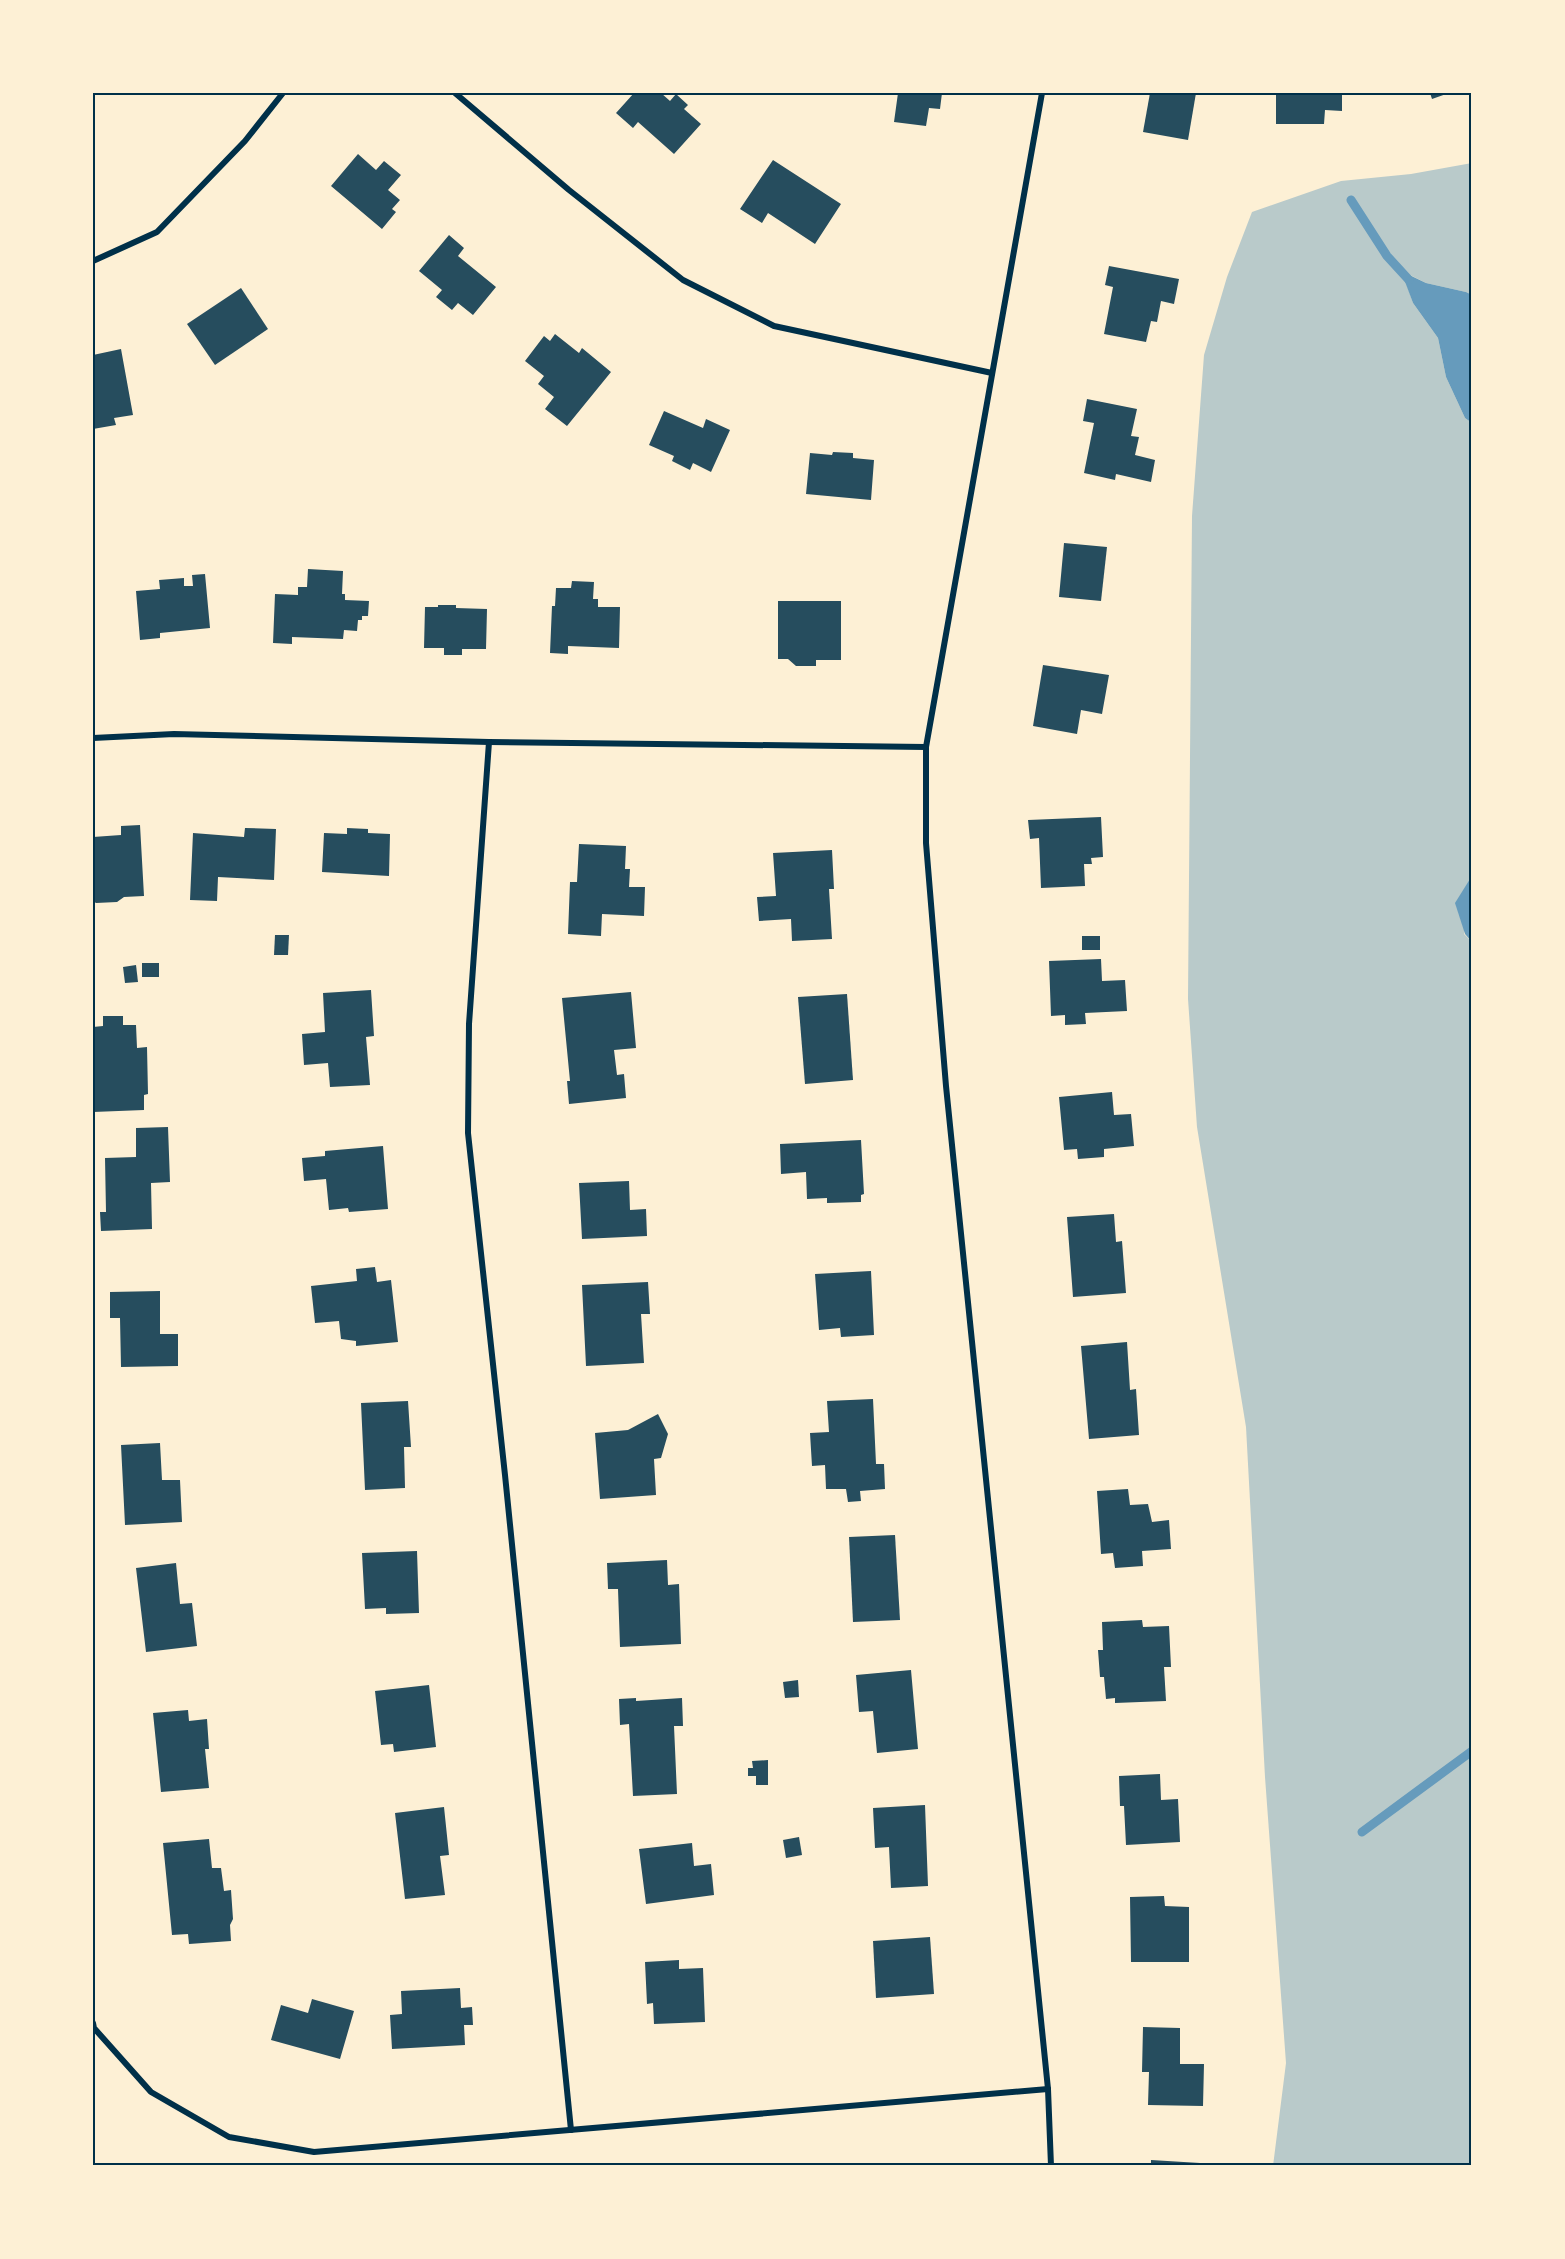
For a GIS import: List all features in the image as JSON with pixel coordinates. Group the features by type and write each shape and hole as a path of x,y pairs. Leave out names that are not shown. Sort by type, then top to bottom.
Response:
{"street":[{"path":"93,261 157,232 245,141 283,93"},
{"path":"454,93 569,190 683,280 774,326 992,373"},
{"path":"1042,93 926,747 926,843 946,1086 1048,2088 1051,2166"},
{"path":"93,738 174,734 926,747"},
{"path":"489,741 469,1024 468,1133 506,1475 571,2130"},
{"path":"93,2027 152,2092 229,2137 314,2152 1048,2088"}],"shaded area":[{"path":"1472,163 1472,295 1426,283 1402,271 1413,303 1438,338 1446,377 1465,418 1472,423 1472,880 1470,879 1464,934 1472,942 1472,2166 1273,2166 1286,2063 1265,1777 1246,1427 1197,1127 1188,999 1192,516 1204,355 1227,277 1252,212 1341,181 1411,174"}],"water":[{"path":"1401,271 1426,283 1472,295 1472,423 1465,418 1446,377 1438,338 1413,303"},
{"path":"1470,879 1472,880 1472,942 1465,934 1455,903"}],"building":[{"path":"634,93 661,93 670,101 676,94 688,105 684,109 701,124 674,154 638,122 633,128 616,113"},
{"path":"898,93 942,93 940,109 929,108 926,126 894,122"},
{"path":"1150,93 1196,93 1188,140 1143,132"},
{"path":"1276,93 1342,93 1342,111 1325,110 1324,124 1276,124"},
{"path":"1412,93 1429,93 1429,95 1413,95"},
{"path":"1430,93 1449,93 1432,99"},
{"path":"358,154 376,170 384,161 401,175 388,190 400,200 392,209 396,212 382,229 331,186"},
{"path":"773,160 841,204 815,244 768,213 762,223 740,209"},
{"path":"449,235 464,248 458,256 496,287 473,315 458,303 452,310 436,297 442,290 419,271"},
{"path":"1109,266 1179,279 1174,304 1161,301 1157,322 1151,321 1146,342 1104,334 1113,287 1105,285"},
{"path":"241,288 268,329 215,365 187,324"},
{"path":"555,334 579,353 582,348 611,372 567,426 545,409 554,397 538,384 544,376 525,361 544,336 550,341"},
{"path":"121,349 133,415 114,418 116,425 93,429 93,355"},
{"path":"1087,399 1137,409 1131,436 1139,437 1135,455 1155,460 1151,482 1116,474 1115,480 1084,473 1094,423 1083,421"},
{"path":"664,411 703,428 706,419 730,430 711,472 693,463 690,470 672,461 674,456 649,445"},
{"path":"833,452 853,453 853,458 874,460 871,500 806,494 810,453 832,455"},
{"path":"1064,543 1107,547 1101,601 1059,597"},
{"path":"308,569 343,571 342,594 345,594 345,600 369,601 368,616 362,616 362,620 358,620 357,631 344,630 343,639 292,637 292,644 273,643 275,594 298,595 298,587 307,587"},
{"path":"205,574 210,628 160,633 160,638 140,640 136,591 160,589 159,580 184,578 184,586 193,586 192,575"},
{"path":"572,581 594,582 593,599 598,599 598,607 620,607 619,648 568,646 568,654 550,653 552,606 555,606 556,588 571,588"},
{"path":"778,601 841,601 841,660 816,660 816,666 796,666 788,659 778,659"},
{"path":"438,605 487,609 486,649 462,649 462,655 444,655 444,648 424,648 425,607 438,607"},
{"path":"1043,665 1109,675 1102,714 1081,710 1077,734 1033,726"},
{"path":"1101,817 1103,857 1091,858 1092,864 1084,864 1085,886 1041,888 1039,838 1030,839 1028,820"},
{"path":"140,825 144,896 124,897 117,902 96,903 93,901 93,837 121,835 121,826"},
{"path":"245,828 276,829 274,880 218,877 217,901 190,900 193,833 244,837"},
{"path":"347,828 368,829 368,833 390,834 389,876 322,872 324,833 347,834"},
{"path":"579,844 626,846 625,869 630,869 629,887 645,887 644,916 602,914 601,936 568,934 570,882 577,882"},
{"path":"832,850 834,889 829,889 832,939 792,941 791,919 759,921 757,897 776,896 773,853"},
{"path":"275,935 289,935 288,955 274,955"},
{"path":"1082,936 1100,936 1100,950 1082,950"},
{"path":"1101,959 1102,981 1125,980 1127,1011 1085,1013 1086,1024 1065,1025 1065,1015 1051,1016 1049,961"},
{"path":"142,963 159,963 159,977 142,977"},
{"path":"136,965 138,982 125,983 123,967"},
{"path":"371,990 374,1036 366,1037 370,1085 330,1087 328,1063 304,1065 302,1034 325,1032 323,993"},
{"path":"631,992 636,1048 614,1050 617,1075 624,1074 626,1098 569,1104 567,1081 570,1081 562,998"},
{"path":"847,994 853,1080 805,1084 798,997"},
{"path":"103,1016 123,1016 123,1025 136,1025 137,1048 147,1047 148,1094 144,1095 144,1110 93,1112 93,1076 95,1076 93,1027 103,1026"},
{"path":"1112,1092 1114,1115 1131,1114 1134,1146 1104,1149 1104,1157 1078,1159 1077,1149 1064,1150 1059,1097"},
{"path":"168,1127 170,1182 151,1183 152,1229 101,1231 100,1212 106,1212 105,1158 136,1157 136,1128"},
{"path":"861,1140 864,1194 861,1195 861,1202 827,1203 827,1198 807,1199 806,1172 781,1174 780,1144"},
{"path":"383,1146 388,1209 349,1212 348,1208 329,1210 326,1179 304,1181 302,1158 325,1156 325,1151"},
{"path":"629,1181 630,1210 646,1209 647,1236 582,1239 579,1183"},
{"path":"1114,1214 1116,1242 1122,1241 1126,1293 1073,1297 1067,1217"},
{"path":"375,1267 377,1282 391,1280 398,1342 356,1346 356,1341 341,1339 339,1321 315,1323 311,1286 357,1281 356,1269"},
{"path":"871,1271 874,1335 841,1337 840,1328 819,1330 815,1274"},
{"path":"648,1282 650,1314 641,1314 644,1363 586,1366 582,1285"},
{"path":"160,1291 160,1334 178,1334 178,1366 121,1367 120,1318 110,1318 110,1292"},
{"path":"1127,1342 1130,1390 1136,1389 1139,1435 1089,1439 1081,1346"},
{"path":"873,1399 876,1464 884,1464 885,1489 860,1491 861,1501 848,1502 846,1489 826,1489 825,1465 812,1466 810,1433 829,1432 827,1401"},
{"path":"408,1401 411,1447 404,1447 405,1488 365,1490 361,1403"},
{"path":"658,1414 668,1434 661,1458 654,1459 656,1495 600,1499 595,1433 628,1430"},
{"path":"160,1443 162,1480 180,1480 182,1522 125,1525 121,1445"},
{"path":"1128,1489 1130,1505 1148,1504 1152,1522 1169,1520 1171,1549 1142,1551 1143,1566 1115,1568 1113,1553 1101,1554 1097,1491"},
{"path":"895,1535 900,1620 853,1622 849,1537"},
{"path":"417,1551 419,1613 386,1614 386,1608 365,1609 362,1553"},
{"path":"667,1560 668,1585 679,1584 681,1644 620,1647 618,1589 608,1589 607,1563"},
{"path":"176,1563 180,1604 192,1603 197,1646 146,1652 136,1568"},
{"path":"1142,1620 1143,1627 1169,1626 1171,1667 1164,1667 1166,1701 1115,1703 1115,1698 1106,1699 1104,1677 1100,1677 1098,1650 1103,1650 1102,1622"},
{"path":"911,1670 918,1749 877,1753 873,1711 859,1712 856,1675"},
{"path":"798,1680 799,1697 785,1698 783,1682"},
{"path":"429,1685 436,1747 394,1752 393,1744 381,1745 375,1691"},
{"path":"636,1698 636,1701 682,1698 683,1726 674,1726 677,1794 633,1796 629,1724 620,1725 619,1699"},
{"path":"188,1710 189,1721 207,1719 209,1749 205,1749 209,1788 161,1792 153,1713"},
{"path":"768,1760 768,1785 756,1785 756,1776 748,1776 748,1768 753,1768 752,1761"},
{"path":"1160,1774 1161,1800 1178,1799 1180,1842 1126,1845 1124,1806 1120,1806 1119,1776"},
{"path":"925,1805 928,1886 891,1888 889,1847 875,1848 873,1808"},
{"path":"444,1807 449,1855 440,1856 445,1895 405,1899 395,1813"},
{"path":"799,1837 802,1855 786,1858 783,1840"},
{"path":"209,1839 212,1868 221,1868 224,1891 231,1890 233,1919 230,1925 231,1941 189,1944 188,1934 172,1935 163,1843"},
{"path":"692,1843 694,1866 711,1864 714,1895 646,1904 639,1849"},
{"path":"1164,1896 1165,1906 1189,1907 1189,1962 1131,1962 1130,1897"},
{"path":"930,1937 934,1994 876,1998 873,1941"},
{"path":"679,1960 679,1969 703,1968 705,2022 654,2024 653,2003 647,2004 645,1962"},
{"path":"460,1988 461,2008 472,2007 473,2025 464,2025 465,2045 392,2049 390,2015 402,2014 401,1991"},
{"path":"312,1999 354,2011 340,2059 271,2040 281,2005 308,2013"},
{"path":"1143,2027 1180,2028 1180,2064 1204,2064 1203,2106 1148,2105 1149,2072 1142,2072"},
{"path":"1151,2160 1200,2163 1200,2166 1151,2166"}],"waterway":[{"path":"1351,200 1387,256 1409,280"},
{"path":"1362,1832 1472,1751"}]}
